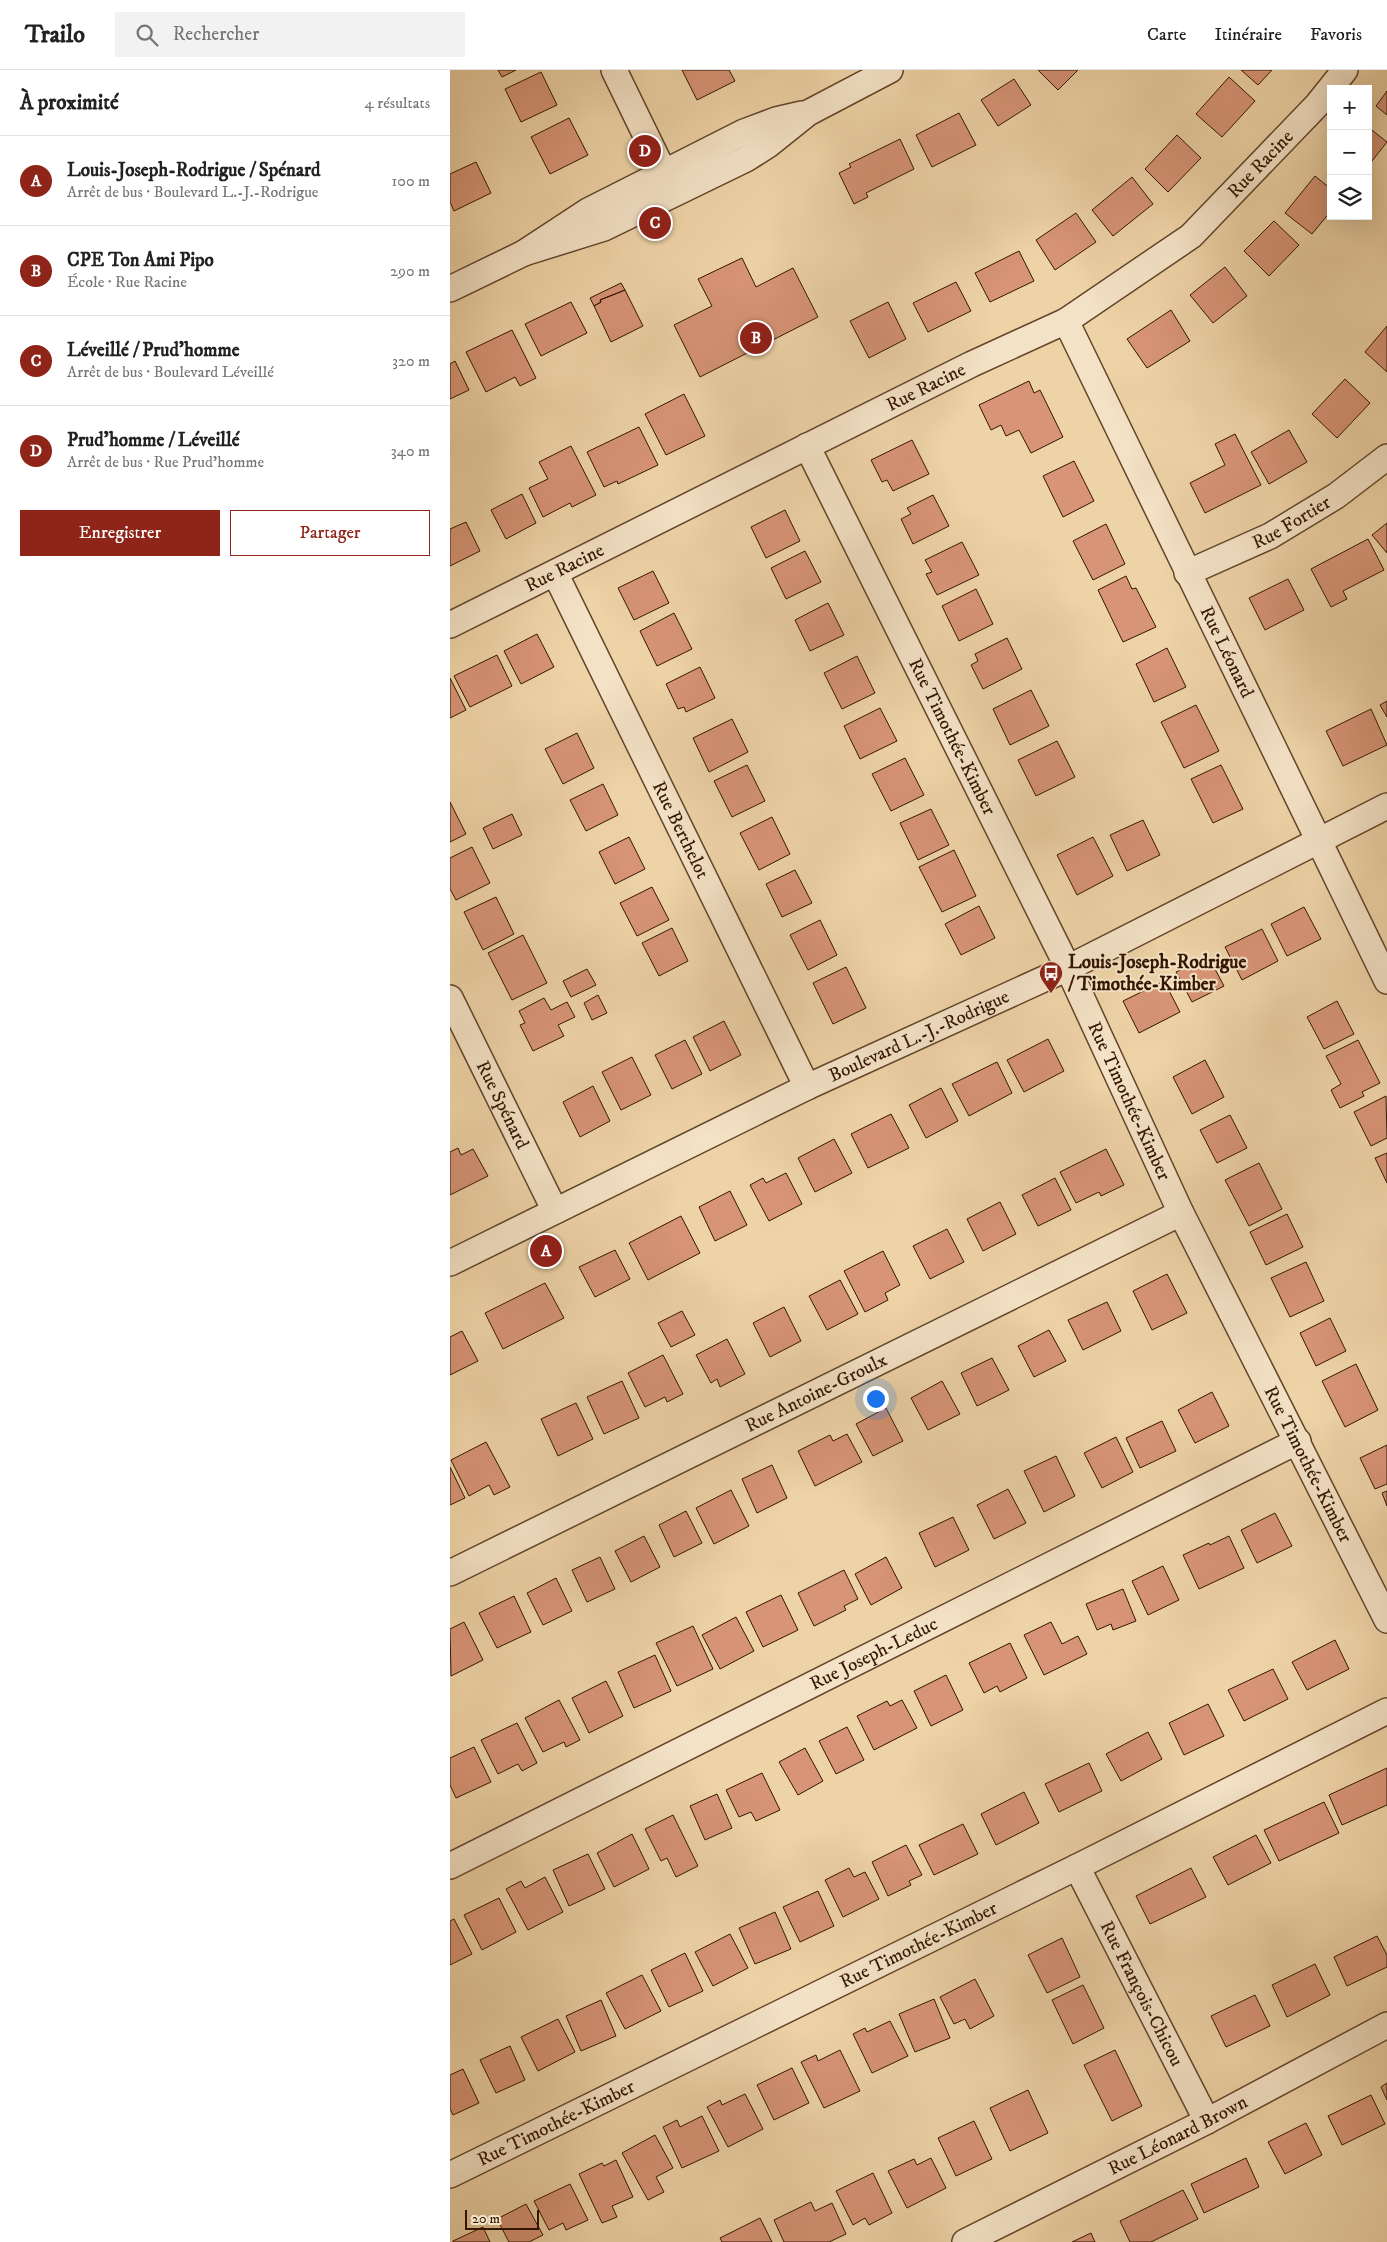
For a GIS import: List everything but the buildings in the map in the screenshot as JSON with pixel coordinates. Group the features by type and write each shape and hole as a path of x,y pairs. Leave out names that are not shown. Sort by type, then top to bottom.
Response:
{"street":[{"path":"614,70 669,183"},
{"path":"450,289 524,253 577,217 669,183 762,125 788,116 808,113 890,70"},
{"name":"Rue Racine","path":"450,625 972,364 1066,321 1191,236 1317,105 1345,70"},
{"name":"Rue Léonard","path":"1066,321 1387,981"},
{"name":"Rue Timothée-Kimber","path":"807,446 1068,968 1181,1213 1387,1620"},
{"name":"Rue Fortier","path":"1188,573 1270,536 1336,496 1387,457"},
{"name":"Rue Berthelot","path":"555,573 807,1087"},
{"name":"Boulevard L.-J.-Rodrigue","path":"450,1263 807,1087 1068,968 1387,806"},
{"name":"Rue Spénard","path":"450,998 555,1211"},
{"name":"Rue Antoine-Groulx","path":"450,1573 1181,1213"},
{"name":"Rue Joseph-Leduc","path":"450,1866 1298,1442"},
{"name":"Rue Timothée-Kimber","path":"450,2175 1078,1867 1387,1711"},
{"name":"Rue François-Chicou","path":"1078,1867 1207,2121"},
{"name":"Rue Léonard Brown","path":"965,2242 1207,2121 1387,2024"}],"place":[{"name":"Prud'homme / Léveillé","path":"645,151"},
{"name":"Léveillé / Prud'homme","path":"655,223"},
{"name":"CPE Ton Ami Pipo","path":"756,338"},
{"name":"Louis-Joseph-Rodrigue / Timothée-Kimber","path":"1051,994"},
{"name":"Louis-Joseph-Rodrigue / Spénard","path":"546,1251"}]}
